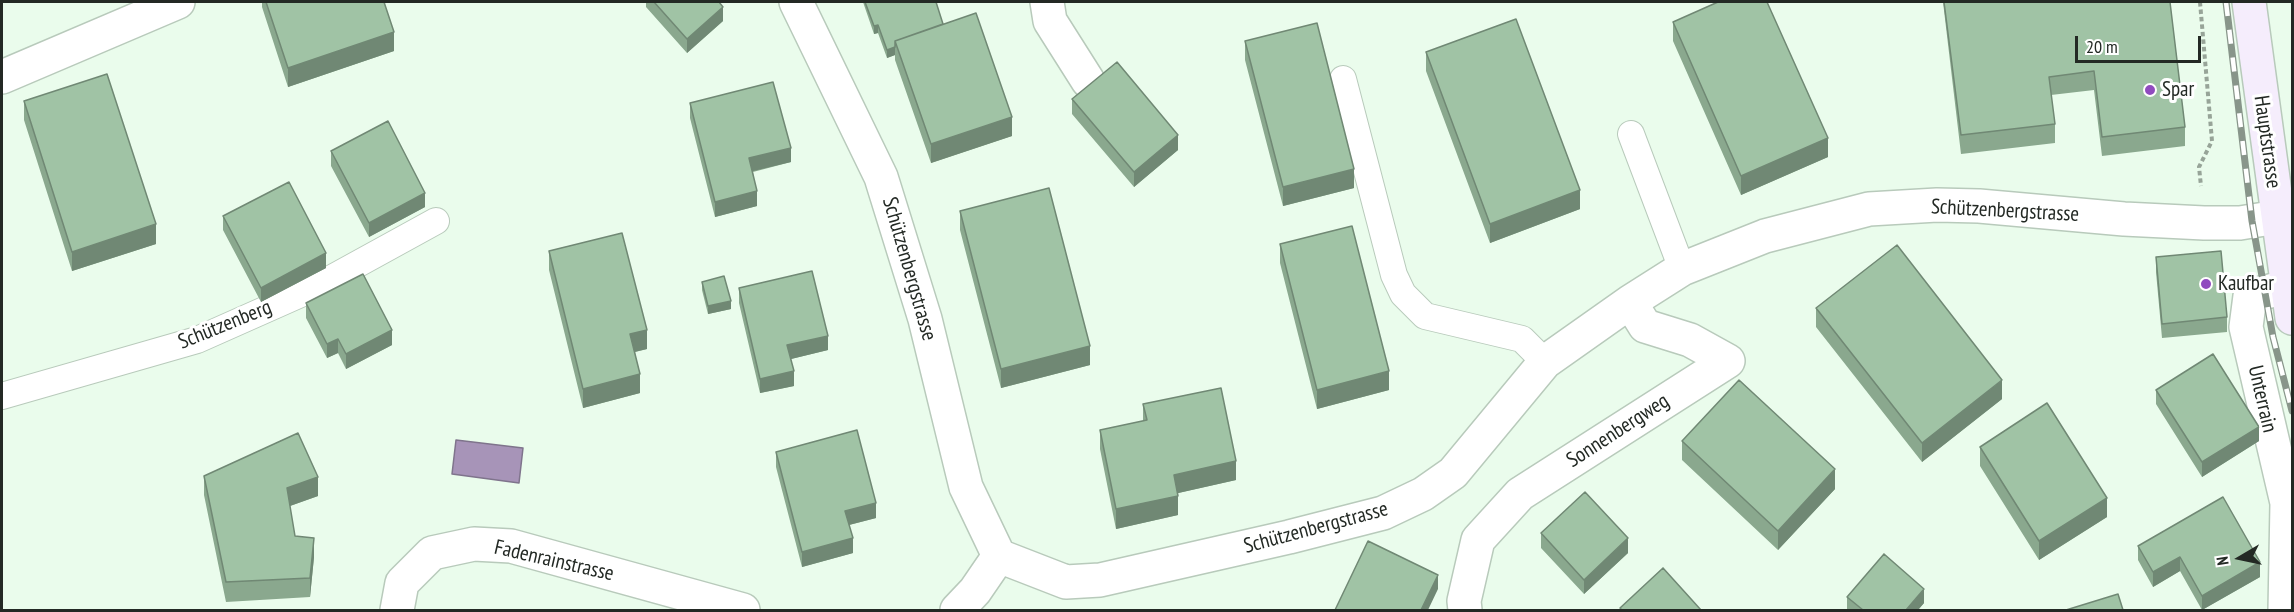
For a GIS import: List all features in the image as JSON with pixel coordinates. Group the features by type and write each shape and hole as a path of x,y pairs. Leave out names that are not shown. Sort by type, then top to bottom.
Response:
{"street":[{"path":"2,76 178,2"},
{"name":"Schützenbergstrasse","path":"796,2 881,177 925,319 966,487 999,556 1066,582 1100,580 1383,513 1423,494 1453,473 1545,362 1630,302 1682,269 1765,236 1869,209 1979,206 2124,219 2204,223 2240,223 2277,217"},
{"path":"1047,2 1050,21 1089,81"},
{"name":"Hauptstrasse","path":"2249,2 2292,318"},
{"name":"Unterrain","path":"2285,610 2287,503 2246,327 2250,296 2286,287"},
{"name":"Sonnenbergweg","path":"1465,610 1464,601 1478,540 1520,494 1728,361 1690,340 1645,326 1630,302"},
{"name":"Fadenrainstrasse","path":"397,610 402,583 432,553 474,544 511,546 743,610"},
{"path":"957,610 975,591 999,556"}],"lane":[{"path":"1343,79 1394,275 1403,294 1425,316 1522,339 1545,362"},
{"path":"1631,134 1682,269"},
{"name":"Schützenberg","path":"2,396 197,340 314,288 436,221"}],"path":[{"path":"2200,2 2212,141 2199,167 2204,223"}],"shaded area":[{"path":"456,440 523,448 519,483 452,474"}],"building":[{"path":"266,2 384,2 394,32 288,68"},
{"path":"654,2 719,2 723,7 687,39"},
{"path":"865,2 936,2 943,24 895,41 895,47 887,50 878,25 874,26"},
{"path":"1718,2 1767,2 1828,138 1741,176 1673,22"},
{"path":"1944,2 2170,2 2185,127 2102,137 2094,71 2049,77 2055,124 1961,135"},
{"path":"976,13 1012,117 931,144 895,41"},
{"path":"1516,19 1580,190 1490,224 1426,52"},
{"path":"1317,23 1354,169 1283,187 1245,41"},
{"path":"1117,62 1178,135 1134,172 1072,99"},
{"path":"107,74 156,224 72,252 24,101"},
{"path":"773,82 791,148 749,158 757,191 715,202 690,103"},
{"path":"388,121 425,193 369,223 331,151"},
{"path":"289,182 326,253 261,288 223,216"},
{"path":"1049,188 1090,346 1001,369 960,211"},
{"path":"1352,226 1389,371 1317,390 1280,244"},
{"path":"622,233 647,330 630,334 640,374 583,389 549,251"},
{"path":"1897,245 2002,380 1922,443 1816,308"},
{"path":"2221,251 2227,317 2162,324 2156,257"},
{"path":"812,271 828,336 787,345 794,371 760,379 739,288"},
{"path":"363,274 392,330 346,354 338,339 327,344 306,303"},
{"path":"724,276 731,301 708,306 702,282"},
{"path":"2213,354 2259,427 2202,462 2156,390"},
{"path":"1739,380 1835,469 1778,531 1682,441"},
{"path":"1221,388 1236,461 1174,475 1178,496 1116,509 1100,430 1147,420 1143,404"},
{"path":"2047,403 2107,498 2039,541 1980,447"},
{"path":"857,430 876,503 845,511 853,538 802,552 776,452"},
{"path":"298,433 318,477 287,488 295,536 314,538 310,578 226,582 204,476"},
{"path":"1585,492 1628,538 1584,580 1541,533"},
{"path":"2223,497 2260,562 2202,596 2180,557 2153,572 2138,546"},
{"path":"1368,541 1438,575 1421,610 1335,610"},
{"path":"1884,554 1924,589 1906,610 1863,610 1847,597"},
{"path":"1663,568 1701,610 1622,610 1620,608"},
{"path":"2118,594 2123,610 2066,610"}],"railway":[{"path":"2226,2 2252,221 2273,337 2292,411"}],"place":[{"name":"Spar","path":"2150,90"},
{"name":"Kaufbar","path":"2206,284"}]}
